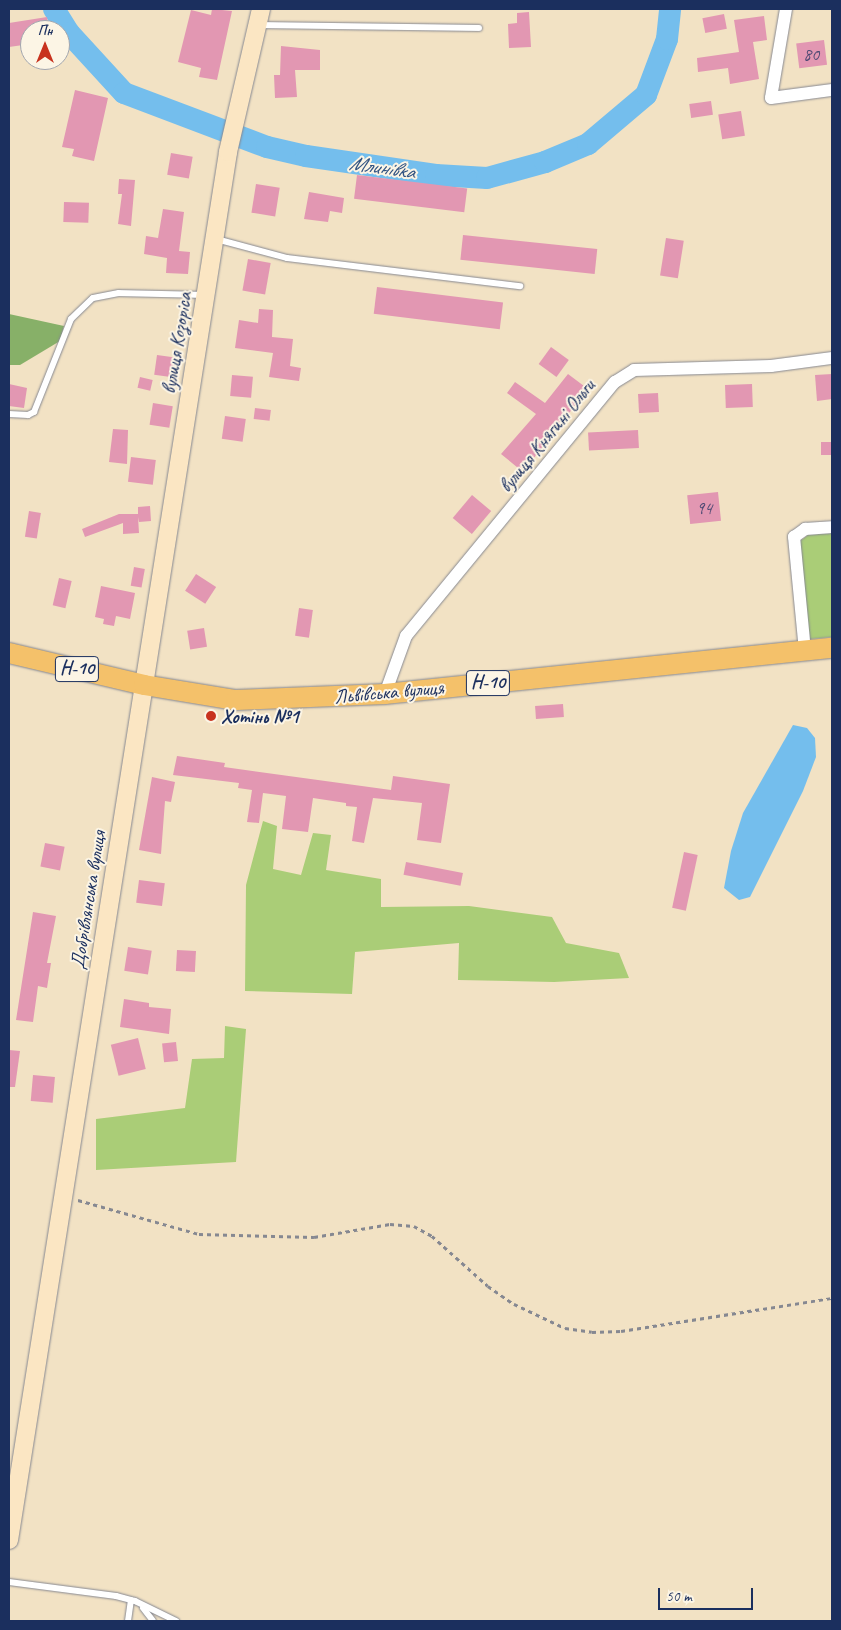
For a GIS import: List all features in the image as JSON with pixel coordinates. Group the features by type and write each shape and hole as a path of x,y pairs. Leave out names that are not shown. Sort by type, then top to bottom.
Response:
{"main road":[{"name":"Львівська вулиця","path":"9,653 144,685 236,700 385,694 832,648"}],"street":[{"path":"786,9 771,98 832,90"},
{"name":"вулиця Козоріса","path":"144,685 228,152 259,17"},
{"name":"вулиця Княгині Ольги","path":"385,694 406,636 615,382 634,370 770,366 832,358"},
{"path":"805,651 794,537 805,530 832,527"},
{"name":"Добрівлянська вулиця","path":"9,1540 144,685"}],"lane":[{"path":"259,17 479,28"},
{"path":"215,238 287,258 520,286"},
{"path":"9,414 28,415 34,412 71,318 92,298 119,293 206,295"},
{"path":"9,1582 131,1600 142,1607 176,1621"},
{"path":"128,1621 131,1600"},
{"path":"142,1607 153,1621"}],"path":[{"path":"62,1195 199,1234 314,1237 390,1224 414,1226 432,1236 488,1286 514,1304 565,1328 592,1332 630,1329 832,1298"}],"green space":[{"path":"9,314 64,326 60,341 20,365 9,365"},
{"path":"832,533 832,637 810,639 799,542 808,535"},
{"path":"263,821 277,826 273,869 301,875 313,833 331,835 326,870 381,879 381,907 469,906 552,917 566,943 619,953 629,978 554,982 458,980 459,943 355,952 352,994 245,991 246,885"},
{"path":"225,1026 246,1029 236,1162 96,1170 96,1119 185,1108 192,1059 224,1058"}],"water":[{"path":"793,725 807,728 815,738 816,757 803,791 750,897 739,900 724,888 731,851 743,813"}],"building":[{"path":"212,9 232,11 217,80 199,77 201,68 178,62 191,10 211,15"},
{"path":"529,12 531,47 509,48 508,24 517,23 517,13"},
{"path":"724,14 727,29 705,33 702,18"},
{"path":"764,16 767,40 753,42 759,79 730,84 728,68 698,72 697,58 739,52 734,20"},
{"path":"47,17 47,20 28,20"},
{"path":"20,21 20,45 9,47 9,23"},
{"path":"824,40 827,65 799,68 796,43"},
{"path":"281,46 320,50 320,70 295,70 297,97 275,98 274,75 280,75"},
{"path":"75,90 108,98 94,161 72,156 74,149 62,147"},
{"path":"711,101 713,115 691,118 689,104"},
{"path":"741,111 745,136 722,139 718,115"},
{"path":"171,153 193,157 189,178 167,175"},
{"path":"357,175 467,189 464,212 354,199"},
{"path":"119,179 135,180 131,226 118,224 122,194 118,194"},
{"path":"256,184 280,188 275,216 251,213"},
{"path":"309,192 344,198 342,213 330,211 328,222 304,219"},
{"path":"64,202 89,203 88,223 63,222"},
{"path":"163,209 184,212 179,251 190,252 188,274 166,273 167,258 144,254 146,236 158,238"},
{"path":"463,235 597,249 595,274 460,260"},
{"path":"666,238 684,241 678,278 660,276"},
{"path":"248,259 271,263 265,295 242,291"},
{"path":"377,287 503,302 500,329 374,314"},
{"path":"259,309 273,310 272,337 293,339 290,366 301,368 299,381 269,377 273,353 235,348 239,320 258,323"},
{"path":"551,347 569,360 556,377 539,364"},
{"path":"157,355 179,358 176,378 154,375"},
{"path":"568,374 588,389 523,472 501,454 536,414 507,393 515,382 545,403"},
{"path":"832,374 832,399 817,401 815,375"},
{"path":"232,375 253,377 251,398 230,396"},
{"path":"140,377 153,380 150,391 138,388"},
{"path":"9,384 27,388 24,408 9,406"},
{"path":"752,384 753,407 726,408 725,385"},
{"path":"658,393 659,412 639,413 638,394"},
{"path":"153,403 173,406 169,428 150,425"},
{"path":"255,408 271,410 270,421 254,419"},
{"path":"225,416 246,419 243,442 222,439"},
{"path":"113,429 128,430 127,464 109,462"},
{"path":"638,430 639,448 589,451 588,433"},
{"path":"821,442 832,442 832,455 821,455"},
{"path":"131,457 156,460 153,485 128,482"},
{"path":"718,492 721,521 690,524 687,495"},
{"path":"472,495 491,511 472,534 453,518"},
{"path":"150,506 151,521 139,522 138,517 139,533 123,534 123,523 85,537 82,529 119,514 138,514 138,507"},
{"path":"29,511 41,513 37,539 25,537"},
{"path":"134,567 145,569 142,588 131,586"},
{"path":"196,574 216,587 205,604 185,591"},
{"path":"59,578 72,581 65,608 53,605"},
{"path":"101,586 135,593 130,619 116,616 114,626 103,624 104,619 95,617"},
{"path":"299,608 313,610 309,638 295,636"},
{"path":"204,628 207,647 190,649 187,631"},
{"path":"563,704 564,717 536,719 535,706"},
{"path":"177,756 225,763 224,767 391,790 393,776 450,784 441,843 417,840 422,803 373,798 364,843 352,841 357,807 346,806 346,803 313,798 308,832 282,829 286,796 263,793 259,823 247,822 252,790 238,788 239,783 173,775"},
{"path":"152,777 175,782 171,802 165,801 161,854 139,850"},
{"path":"45,843 65,847 60,870 40,867"},
{"path":"684,852 698,855 686,911 672,908"},
{"path":"406,862 463,873 460,886 404,875"},
{"path":"139,880 165,883 162,906 136,903"},
{"path":"33,912 56,916 47,963 51,963 47,988 38,986 33,1022 16,1020"},
{"path":"128,947 152,951 148,974 124,971"},
{"path":"177,950 196,951 195,972 176,971"},
{"path":"124,999 149,1003 149,1007 171,1009 169,1034 120,1027"},
{"path":"138,1038 146,1069 119,1076 111,1045"},
{"path":"176,1042 178,1061 164,1062 162,1043"},
{"path":"9,1050 20,1051 15,1087 9,1087"},
{"path":"33,1075 55,1077 53,1103 31,1101"}],"waterway":[{"name":"Млинівка","path":"54,9 69,33 124,93 267,147 306,156 436,175 487,178 545,162 588,144 646,95 667,39 670,9"}],"place":[{"name":"Хотінь №1","path":"211,716"}]}
